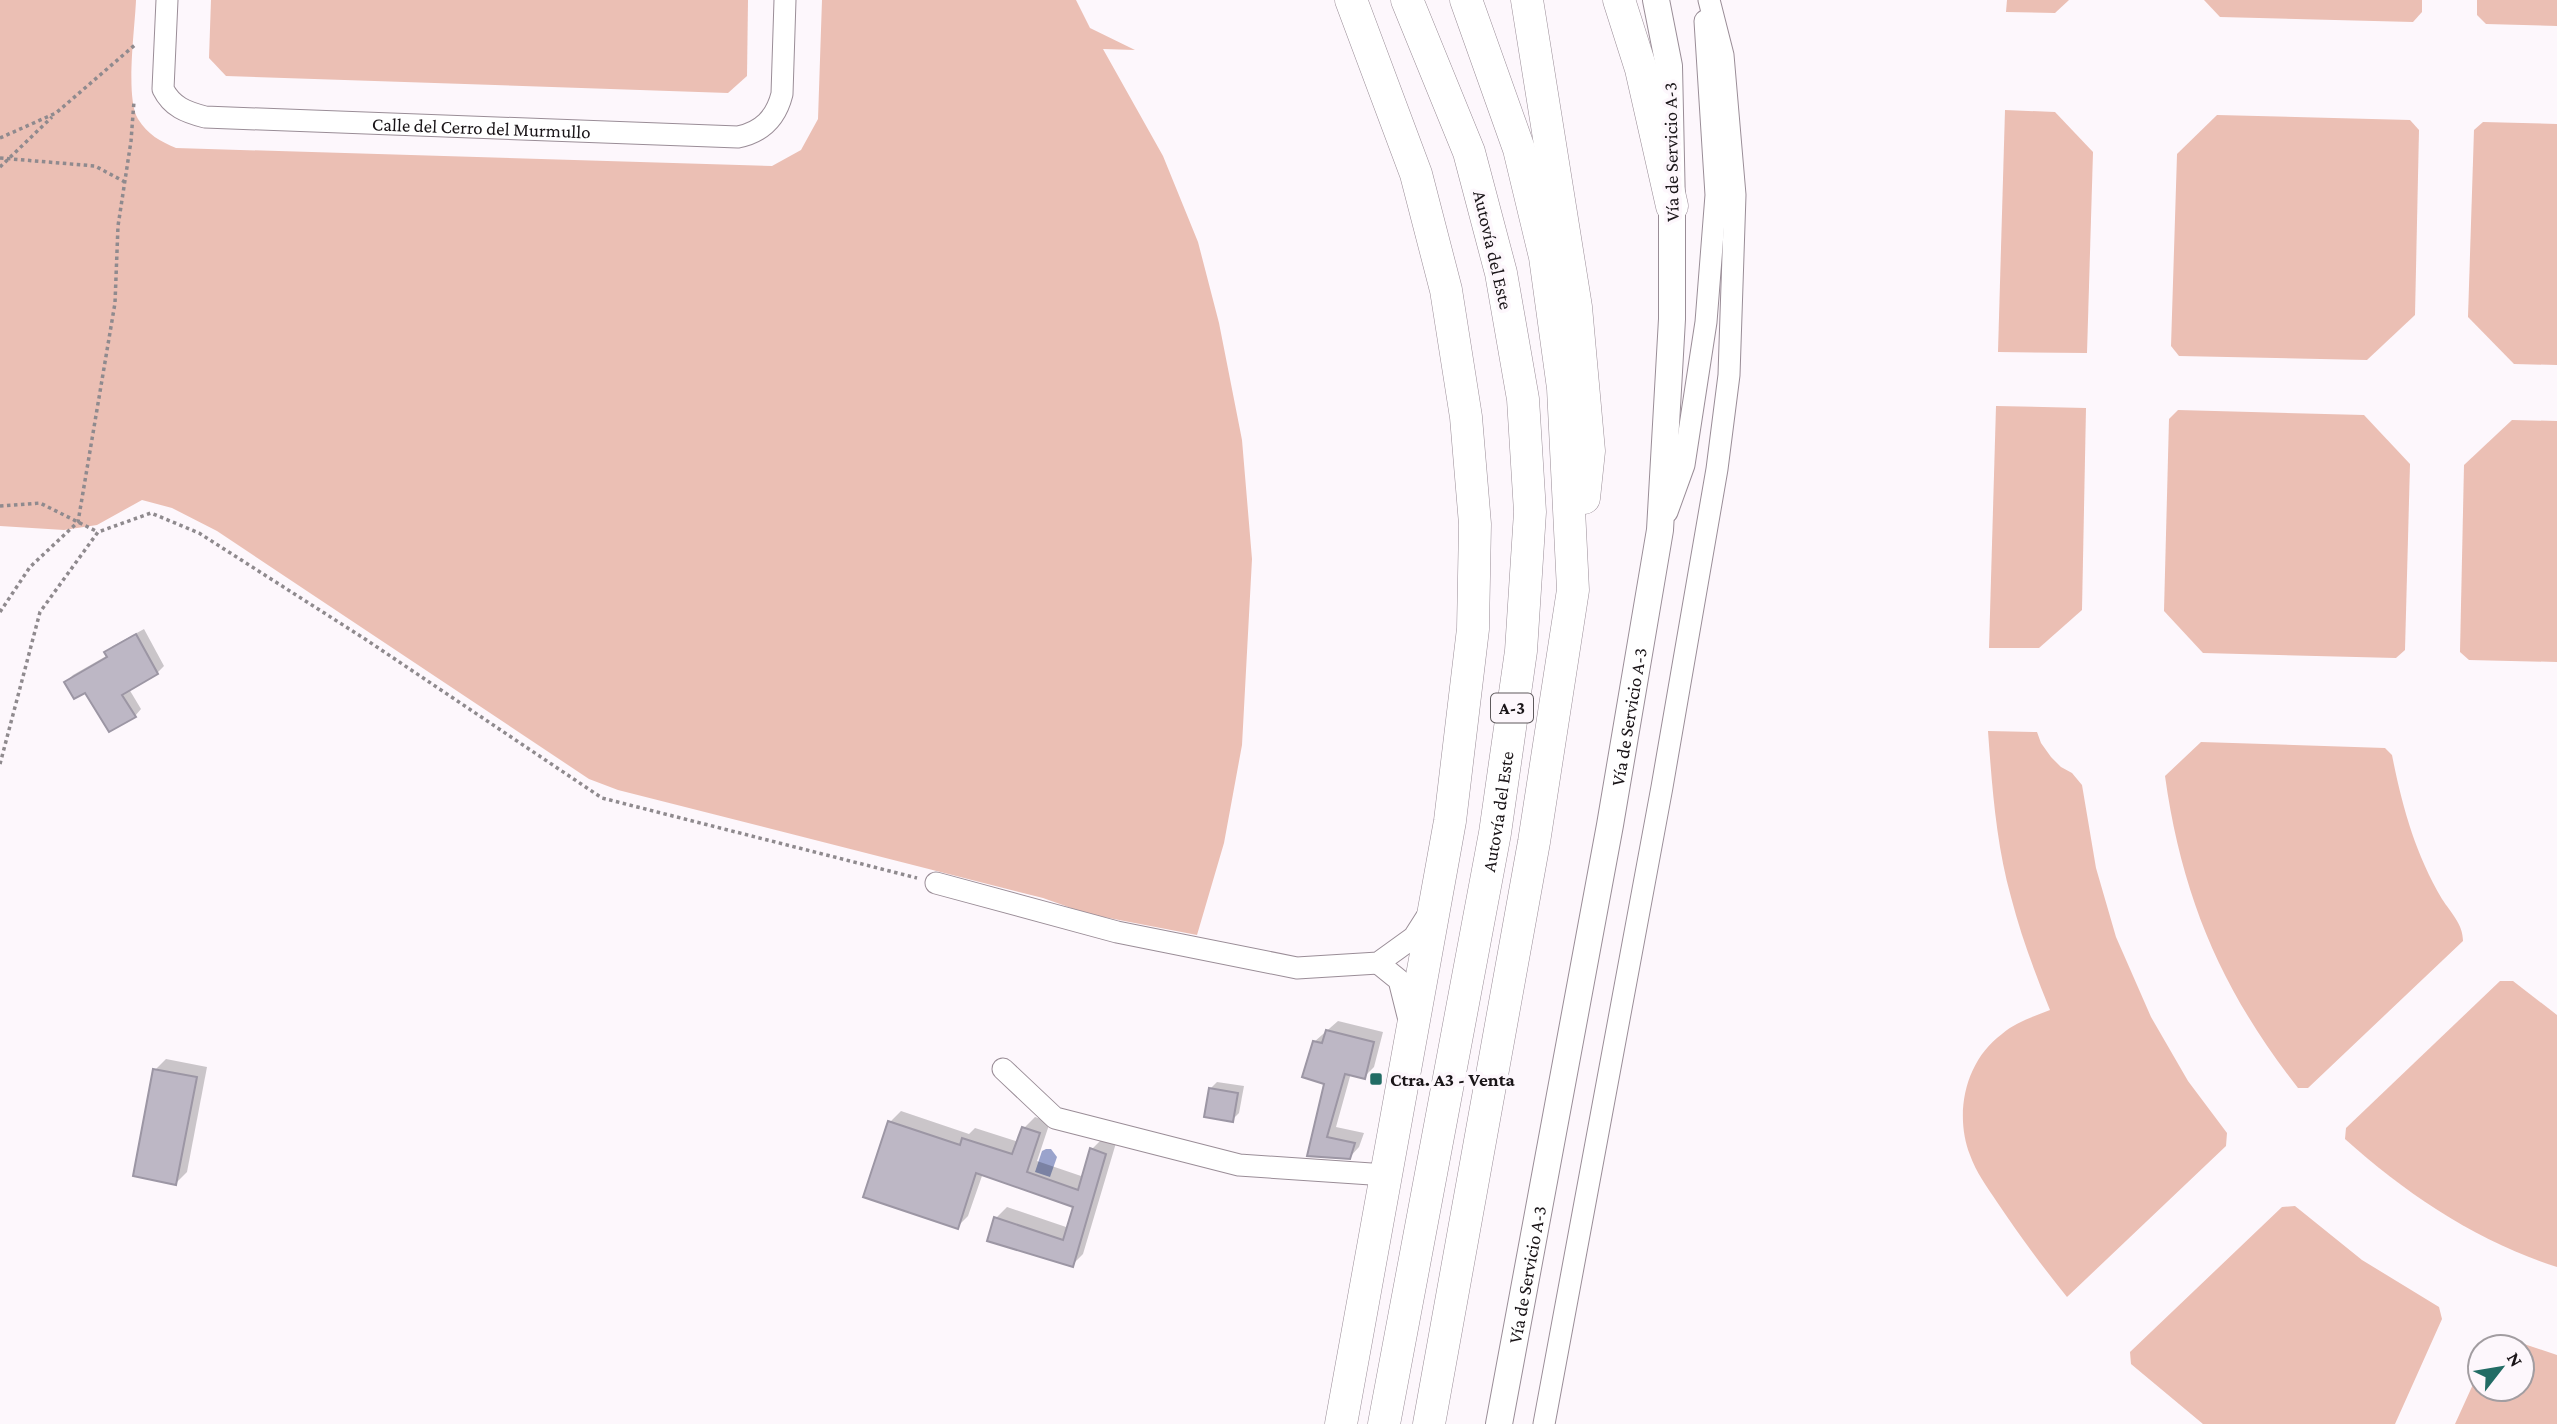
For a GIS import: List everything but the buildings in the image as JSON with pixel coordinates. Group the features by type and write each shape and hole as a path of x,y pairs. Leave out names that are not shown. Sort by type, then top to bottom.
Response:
{"highway":[{"path":"1341,1424 1450,821 1473,629 1475,524 1466,417 1446,290 1416,174 1350,0"},
{"name":"Autovía del Este","path":"1384,1424 1495,833 1521,651 1530,512 1523,399 1501,273 1469,152 1407,0"},
{"name":"A-3","path":"1429,1424 1534,842 1573,590 1563,387 1545,257 1519,149 1466,0"},
{"path":"1527,0 1576,307 1589,452 1573,590"},
{"path":"1619,0 1641,69 1672,205"}],"main road":[{"name":"Vía de Servicio A-3","path":"1499,1424 1610,825 1660,530 1672,319 1672,205 1670,66 1656,0"}],"street":[{"name":"Calle del Cerro del Murmullo","path":"167,0 163,89 178,107 205,117 738,137 759,130 776,115 779,104 785,0"},
{"path":"1660,530 1684,464 1706,322 1716,195 1706,0"},
{"path":"1544,1424 1669,748 1717,469 1729,375 1735,195 1723,55 1706,0"},
{"path":"936,883 1117,932 1297,968 1378,963 1414,937 1436,902"},
{"path":"1378,963 1399,980 1412,1030"},
{"path":"1003,1069 1055,1118"},
{"path":"1025,1113 1055,1118 1238,1166 1386,1175"}],"path":[{"path":"0,167 56,113 136,44"},
{"path":"0,612 30,567 78,522 116,303 118,226 134,101"},
{"path":"0,138 56,113"},
{"path":"0,158 95,166 125,182"},
{"path":"0,506 40,503 98,532"},
{"path":"0,764 40,612 98,532 151,513 199,533 365,639 602,798 936,883"}],"shaded area":[{"path":"0,0 136,0 131,79 134,109 142,125 150,133 176,148 772,166 801,150 818,119 822,0 1076,0 1090,28 1135,50 1103,49 1163,156 1198,242 1219,323 1242,440 1252,559 1242,745 1224,843 1197,935 1088,914 1043,898 618,790 589,779 217,531 172,508 142,500 97,525 64,530 0,526"},
{"path":"211,0 748,0 747,76 728,93 226,76 209,58"},
{"path":"2007,0 2069,0 2055,13 2006,12"},
{"path":"2204,0 2422,0 2422,12 2413,22 2220,17"},
{"path":"2477,0 2557,0 2557,26 2486,24 2477,15"},
{"path":"2005,110 2055,112 2093,152 2087,353 1998,352"},
{"path":"2217,115 2410,120 2419,130 2415,315 2367,360 2179,356 2171,346 2177,154"},
{"path":"2483,122 2557,124 2557,365 2514,364 2468,317 2474,130"},
{"path":"1996,406 2086,408 2082,610 2039,648 1989,648"},
{"path":"2178,410 2364,415 2410,464 2405,650 2396,658 2203,653 2164,611 2169,419"},
{"path":"2512,420 2557,421 2557,662 2469,660 2460,652 2464,465"},
{"path":"1988,731 2037,732 2051,757 2072,773 2082,785 2096,868 2116,937 2151,1017 2188,1081 2227,1133 2226,1146 2067,1297 1986,1185 1972,1161 1965,1139 1963,1106 1971,1073 1979,1059 1989,1045 2007,1030 2050,1010 2024,940 2006,877 1995,814"},
{"path":"2201,742 2385,748 2392,755 2405,811 2424,864 2461,929 2463,941 2308,1088 2298,1088 2271,1052 2227,979 2209,941 2182,863 2165,776"},
{"path":"2500,981 2513,981 2557,1015 2557,1267 2499,1244 2444,1214 2393,1179 2345,1139 2346,1128"},
{"path":"2295,1206 2362,1260 2439,1307 2442,1319 2395,1424 2203,1424 2131,1364 2130,1352 2282,1207"},
{"path":"2536,1348 2557,1355 2557,1424 2455,1424 2466,1400 2466,1403 2536,1403"}],"water":[{"path":"1051,1149 1057,1157 1050,1177 1035,1172 1042,1151"}],"place":[{"name":"Ctra. A3 - Venta","path":"1376,1079"}]}
